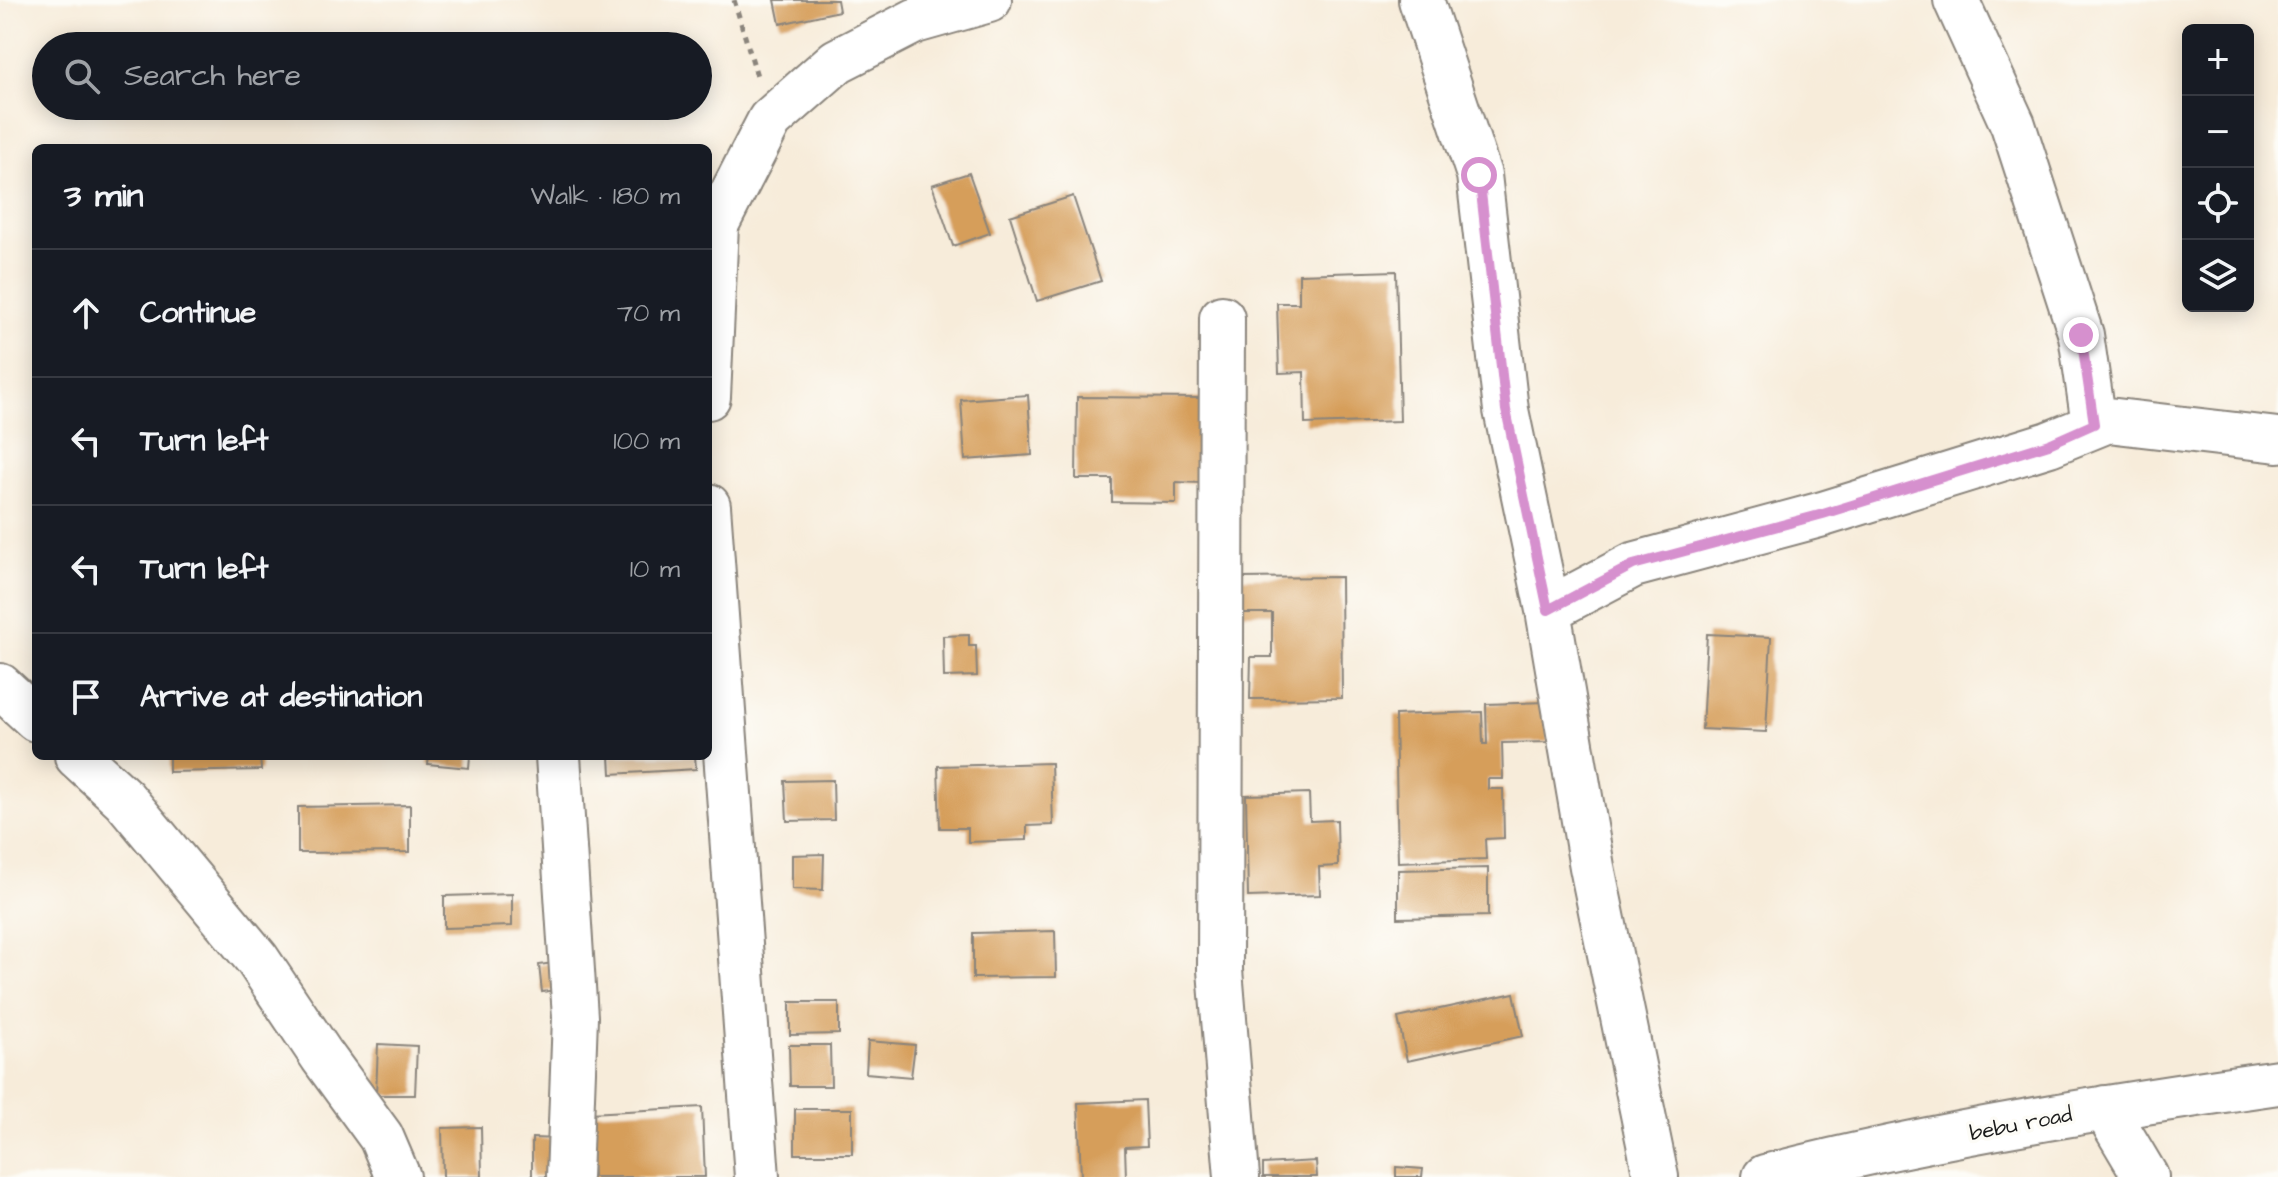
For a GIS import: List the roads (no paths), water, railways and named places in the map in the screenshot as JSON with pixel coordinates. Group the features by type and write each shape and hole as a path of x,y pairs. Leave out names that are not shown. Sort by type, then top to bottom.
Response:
{"street":[{"path":"712,311 716,225 770,120 837,61 915,21 989,0"},
{"path":"1421,0 1479,175 1506,410 1548,610 1592,867 1656,1177"},
{"path":"1956,0 2018,140 2081,335 2094,424"},
{"path":"1222,318 1220,970 1237,1177"},
{"path":"1548,610 1633,565 1823,514 2049,444 2108,420 2278,440"},
{"path":"712,561 757,1177"},
{"path":"0,686 32,715"},
{"path":"81,760 124,799 257,959 381,1137 398,1177"},
{"path":"558,760 575,1017 569,1177"},
{"name":"bebu road","path":"1765,1177 1839,1159 2105,1108 2278,1082"},
{"path":"2105,1108 2146,1177"}]}
